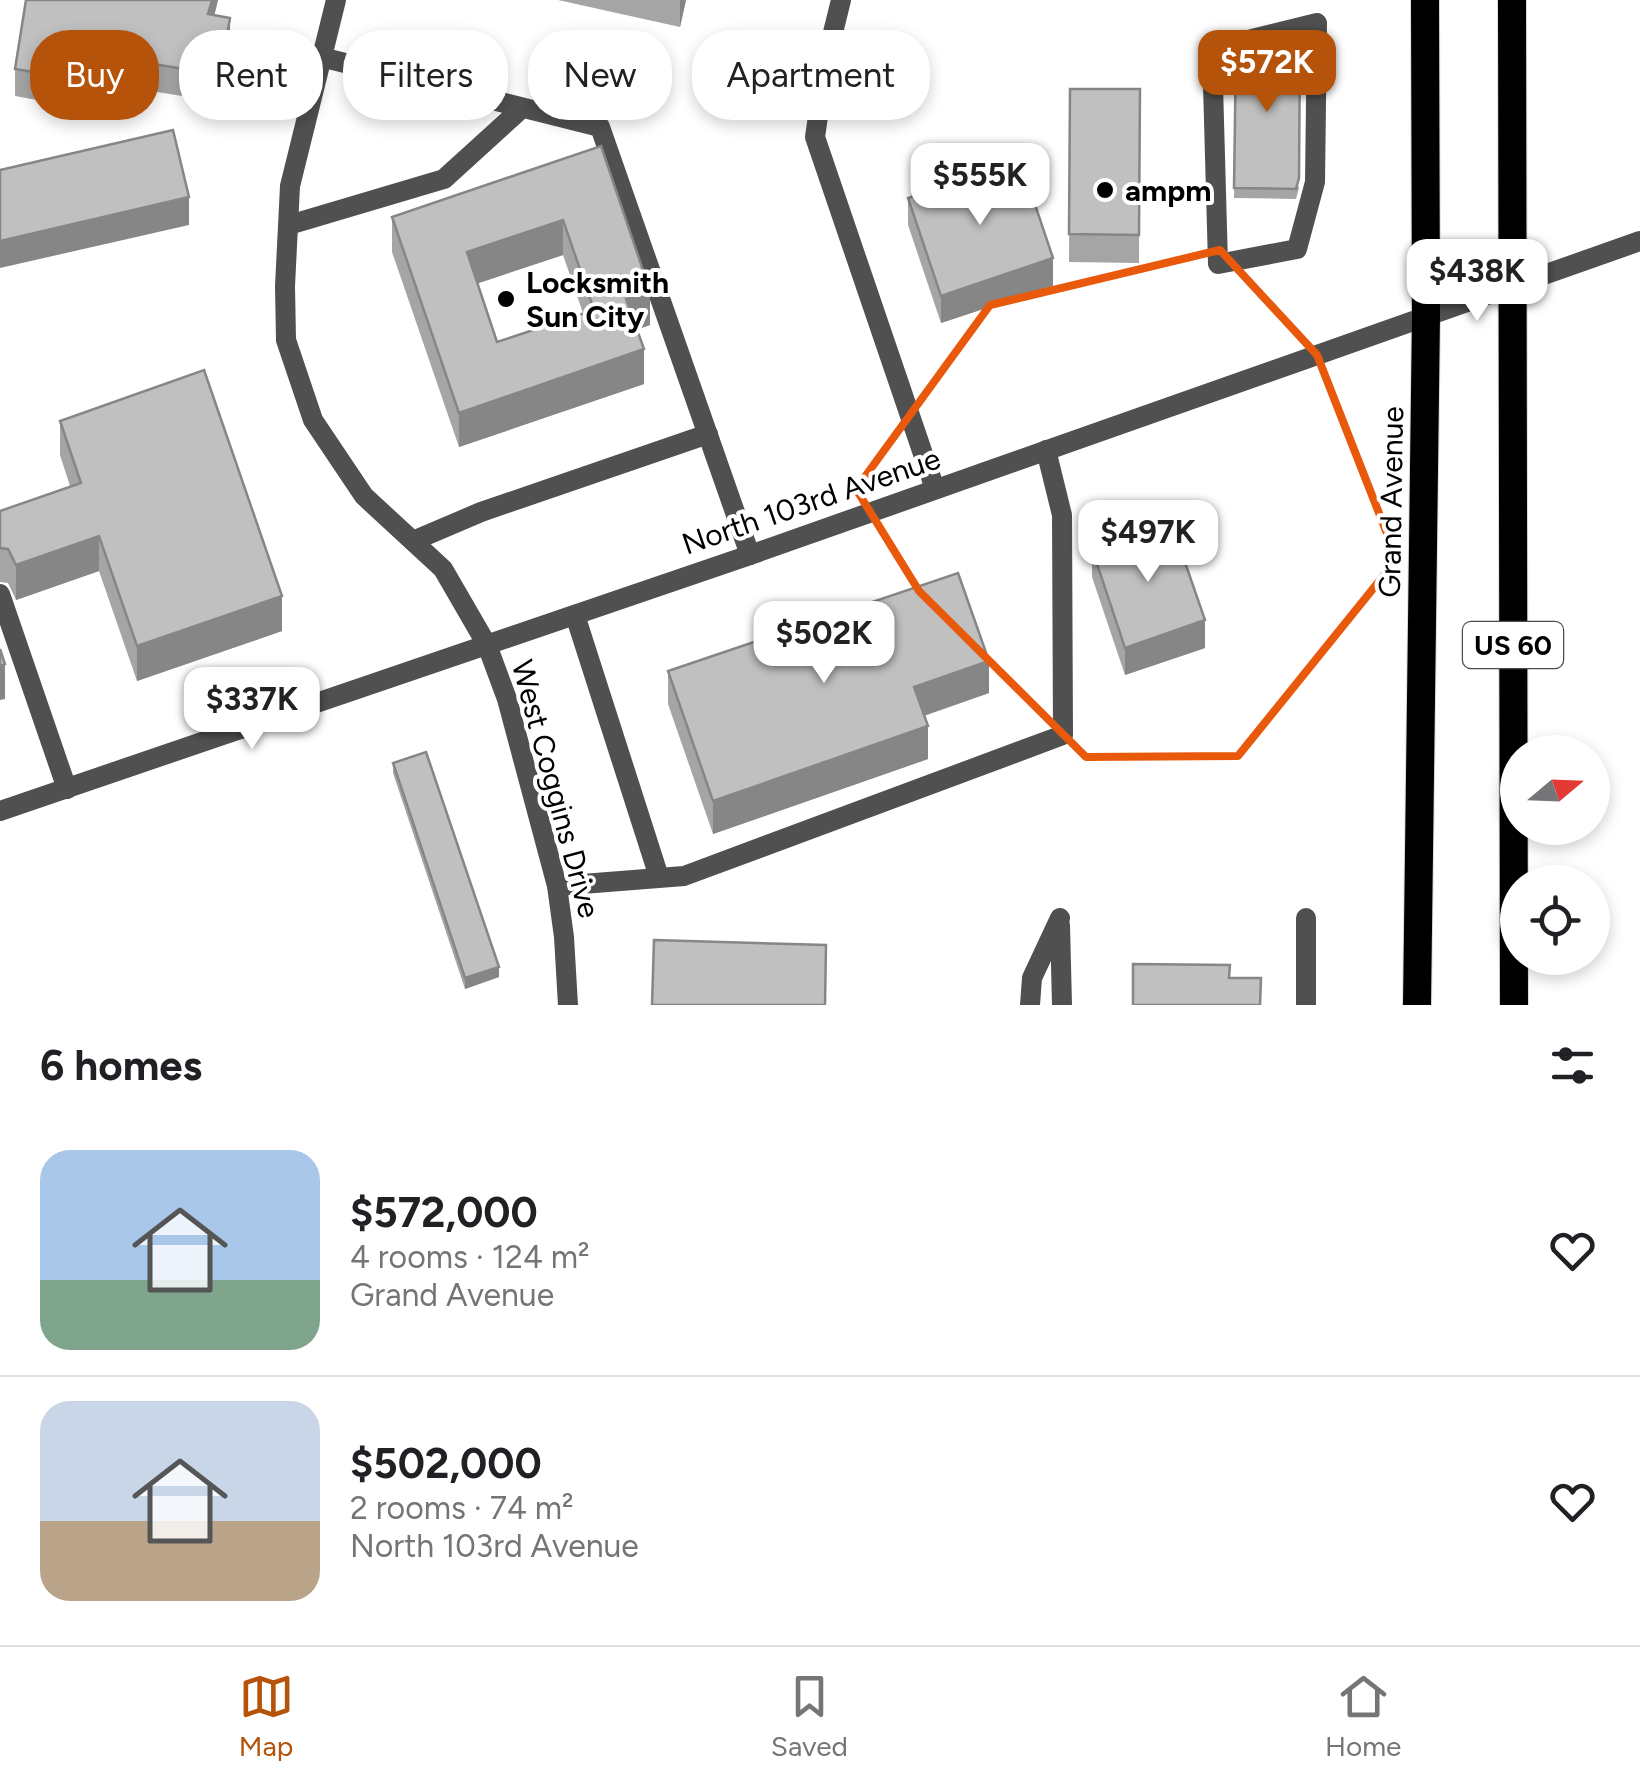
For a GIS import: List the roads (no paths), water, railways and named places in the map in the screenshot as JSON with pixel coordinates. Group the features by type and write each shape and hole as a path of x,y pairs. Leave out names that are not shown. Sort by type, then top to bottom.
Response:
{"highway":[{"name":"Grand Avenue","path":"1417,1005 1426,316 1425,0"},
{"name":"US 60","path":"1512,0 1514,1005"}],"street":[{"name":"West Coggins Drive","path":"323,53 336,0"},
{"path":"841,0 826,61 815,137 935,489"},
{"path":"1317,24 1315,182 1298,248 1218,264 1212,49 1317,24"},
{"path":"323,57 600,127 750,555"},
{"path":"289,225 444,179 522,108"},
{"name":"West Coggins Drive","path":"306,120 290,186 286,340 313,420 364,496 443,570 488,645 507,699 556,886 568,1005"},
{"name":"North 103rd Avenue","path":"0,811 750,555 1640,241"},
{"path":"413,540 482,512 708,434"},
{"path":"556,886 684,876 1063,735 1062,515 1046,450"},
{"path":"0,594 66,788"},
{"path":"575,615 659,877"},
{"path":"1030,1005 1032,978 1060,918 1062,1005"},
{"path":"1306,918 1306,1005"}],"place":[{"name":"ampm","path":"1105,190"},
{"name":"Locksmith Sun City","path":"506,299"}]}
